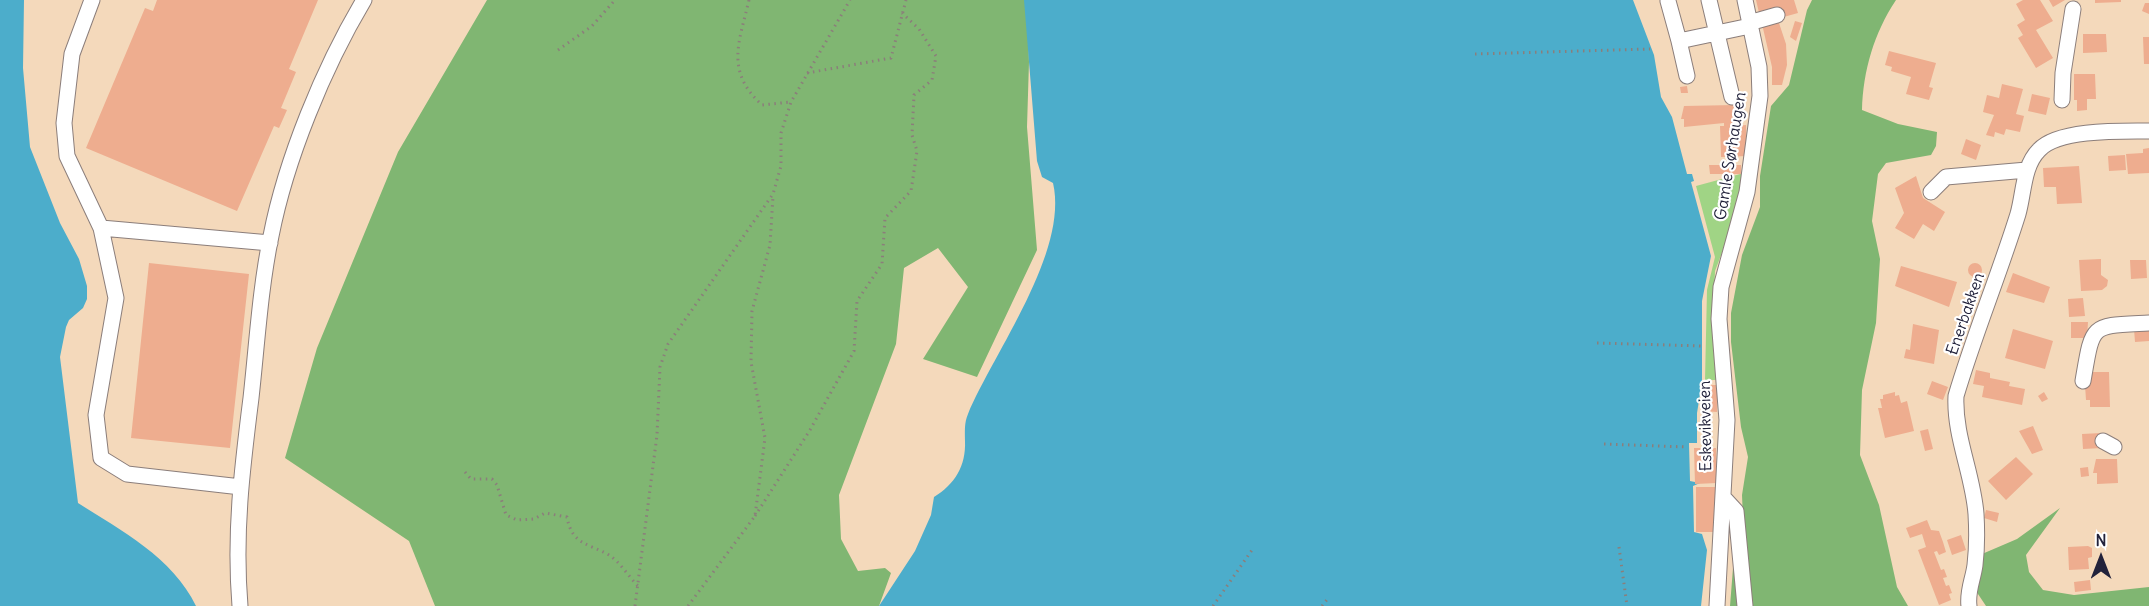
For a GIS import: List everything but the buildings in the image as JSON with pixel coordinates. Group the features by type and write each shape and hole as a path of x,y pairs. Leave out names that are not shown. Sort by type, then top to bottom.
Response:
{"street":[{"path":"92,0 72,54 64,123 67,156 101,228 116,298 96,415 100,458 127,474 241,487"},
{"path":"240,606 236,555 241,487 270,243 282,192 310,113 336,52 364,0"},
{"path":"1709,0 1732,97"},
{"name":"Gamle Sørhaugen","path":"1733,247 1747,192 1760,96 1759,67 1745,0"},
{"path":"1668,1 1687,76"},
{"path":"2062,100 2073,9"},
{"path":"1679,41 1717,33 1777,15"},
{"name":"Enerbakken","path":"1969,606 1968,596 1975,568 1976,512 1957,424 1956,396 2016,221 2027,170 2039,149 2050,141 2070,135 2149,131"},
{"path":"1931,192 1946,177 2027,170"},
{"path":"101,228 270,243"},
{"name":"Eskevikveien","path":"1716,606 1727,420 1719,319 1721,287 1733,247"},
{"path":"2083,381 2090,339 2097,331 2105,325 2149,323"},
{"path":"1724,498 1736,511 1745,606"},
{"path":"238,583 249,606"}],"path":[{"path":"558,50 592,26 615,0"},
{"path":"749,0 735,58 748,92 762,105 791,102"},
{"path":"755,516 765,438 751,362 752,311 770,245 773,194 781,166 780,133 791,102 850,0"},
{"path":"807,72 891,58 906,0"},
{"path":"688,606 755,516 810,430 854,351 857,301 882,264 885,218 911,191 917,151 912,135 914,95 932,80 936,56 919,29 902,13"},
{"path":"1475,54 1650,49"},
{"path":"635,606 657,435 660,367 668,344 773,194"},
{"path":"1597,343 1703,346"},
{"path":"1604,444 1687,447"},
{"path":"465,472 471,479 492,479 497,485 506,515 517,520 534,519 545,513 567,517 570,530 587,548 610,556 638,586"},
{"path":"1619,547 1627,606"},
{"path":"1213,606 1252,550"},
{"path":"1323,606 1329,597"}],"green space":[{"path":"487,0 1027,0 1029,62 1027,127 1037,250 977,377 923,359 968,287 938,248 904,268 896,344 839,495 841,539 858,571 885,568 891,573 879,606 435,606 409,541 285,458 317,348 398,152"},
{"path":"1812,0 1896,0 1871,53 1862,110 1898,124 1937,132 1936,146 1931,155 1886,163 1878,174 1872,221 1880,259 1876,323 1862,390 1860,455 1879,505 1897,587 1908,606 1730,606 1733,568 1744,543 1742,495 1748,457 1741,427 1731,342 1731,313 1742,255 1760,207 1760,176 1771,106 1789,85 1807,10"},
{"path":"1744,173 1734,221 1715,271 1713,324 1717,380 1705,380 1707,290 1715,257 1696,186"},
{"path":"2060,508 2026,555 2029,572 2043,590 2074,595 2149,587 2149,606 1986,606 1976,591 1982,554 2017,539"}],"water":[{"path":"0,0 24,0 23,68 30,147 60,223 79,259 87,286 87,299 83,308 69,320 66,327 60,357 78,503 160,559 174,573 196,606 0,606"},
{"path":"1024,0 1633,0 1654,55 1661,97 1672,117 1687,174 1692,174 1694,181 1691,182 1711,256 1702,301 1702,382 1697,413 1697,443 1689,443 1690,481 1700,483 1693,486 1694,532 1702,534 1707,550 1701,606 879,606 915,551 931,515 934,497 948,486 958,473 964,458 965,424 968,414 1026,301 1040,270 1050,239 1055,210 1053,183 1042,177 1037,161"}]}
